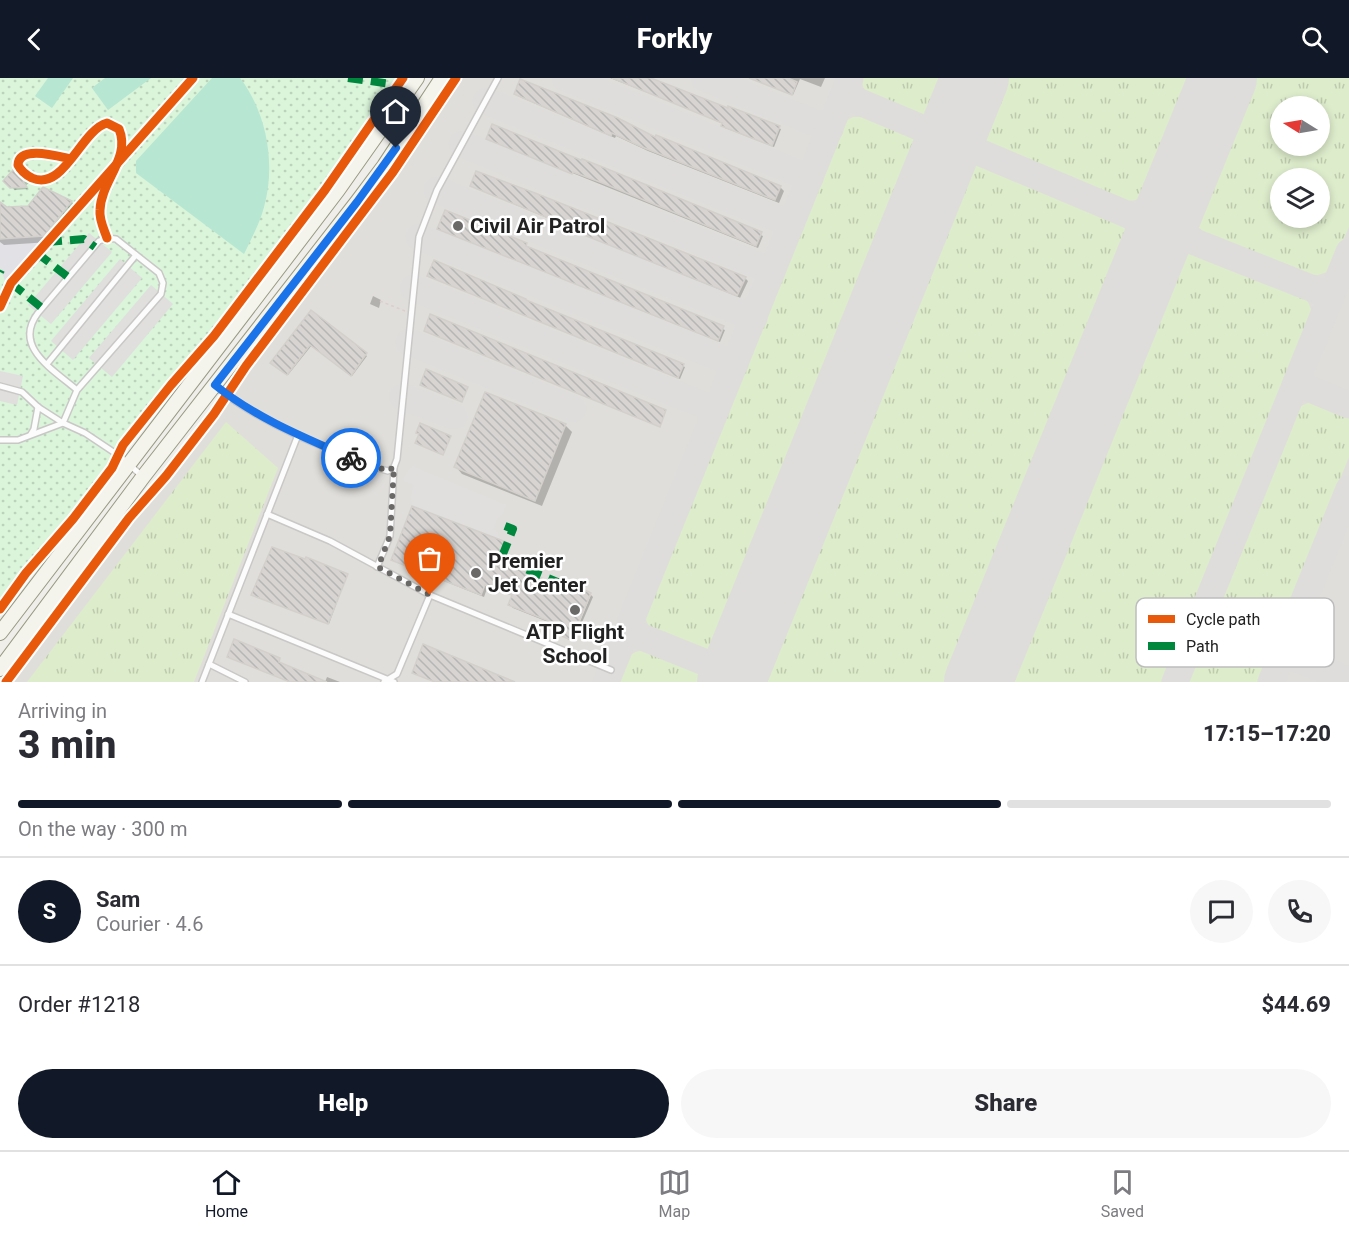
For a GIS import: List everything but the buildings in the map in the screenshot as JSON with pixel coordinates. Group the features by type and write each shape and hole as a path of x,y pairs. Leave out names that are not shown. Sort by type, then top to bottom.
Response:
{"main road":[{"path":"0,633 352,172 417,78"},
{"path":"0,669 143,477 377,175 442,78"}],"lane":[{"path":"378,567 390,536 394,467 398,459 419,237 437,190 498,78"},
{"path":"0,440 18,440 63,423 77,390 161,294 162,277 116,239 102,239 38,313 30,326 29,339 34,350 77,390"},
{"path":"47,364 136,255"},
{"path":"215,385 258,416 298,435 381,469 388,471 394,467"},
{"path":"0,386 22,392 38,407 63,423 85,433 143,477"},
{"path":"31,435 38,407"},
{"path":"202,682 298,435"},
{"path":"267,514 330,541 430,595 611,670"},
{"path":"386,681 397,674 430,595"},
{"path":"228,614 386,681 394,682"},
{"path":"209,664 245,682"}],"path":[{"path":"380,301 411,313"}],"shaded area":[{"path":"450,78 1349,78 1349,682 14,682 79,591 214,419 300,300"},
{"path":"46,233 51,237 8,289 0,267 0,239"},
{"path":"89,233 112,252 51,324 28,305"},
{"path":"120,259 142,278 73,360 51,341"},
{"path":"151,285 173,304 112,377 89,358"},
{"path":"0,371 23,376 17,405 0,401"},
{"path":"328,453 385,477 377,484 320,461"},
{"path":"412,466 506,505 503,515 497,519 493,529 498,532 499,540 412,506 411,495 414,485 403,481 406,472"}],"green space":[{"path":"0,78 409,78 213,342 132,438 112,475 0,614"},
{"path":"48,78 73,78 52,108 35,96"},
{"path":"105,78 151,78 108,110 92,88"},
{"path":"212,78 240,78 257,107 267,140 268,191 260,219 244,254 136,173 136,161"},
{"path":"862,78 954,78 939,111 934,115 920,118 874,100 863,87"},
{"path":"993,78 1197,78 1151,192 1140,199 1129,201 1120,200 989,146 981,139 976,123 980,105"},
{"path":"1247,78 1349,78 1349,227 1330,271 1318,275 1307,275 1209,236 1201,230 1194,217 1194,208"},
{"path":"853,117 863,117 916,139 921,147 922,159 727,641 711,650 688,646 653,630 646,619 645,607 838,130 844,122"},
{"path":"969,163 980,163 1115,219 1126,229 1130,243 953,682 747,682 954,174 960,167"},
{"path":"1187,251 1200,253 1298,292 1308,303 1312,318 1199,598 1136,598 1136,667 1171,667 1165,682 1002,682 1171,265 1177,256"},
{"path":"1310,402 1320,403 1341,410 1349,417 1349,457 1292,598 1220,598 1294,414 1301,406"},
{"path":"226,422 278,468 194,682 27,682"},
{"path":"647,649 695,669 704,682 615,682 629,656"},
{"path":"1192,667 1264,667 1258,682 1186,682"}],"taxiway":[{"path":"565,78 810,178"},
{"path":"704,78 830,129"},
{"path":"606,682 850,78"},
{"path":"843,95 1162,229 1331,296"},
{"path":"486,101 791,224"},
{"path":"462,144 772,271"},
{"path":"437,190 754,318"},
{"path":"419,237 735,364"},
{"path":"1209,598 1349,252"},
{"path":"413,288 716,410"},
{"path":"409,342 573,409"},
{"path":"1296,383 1349,405"},
{"path":"403,397 454,416"},
{"path":"1305,598 1349,489"},
{"path":"627,631 734,674"},
{"path":"1175,682 1181,667"},
{"path":"1271,682 1277,667"},
{"path":"1317,667 1349,680"}],"runway":[{"path":"731,682 975,78"},
{"path":"978,682 1223,78"}],"marked path":[{"path":"348,78 399,85"},
{"path":"47,242 84,239 95,247"},
{"path":"37,253 68,277"},
{"path":"11,283 42,308"},
{"path":"505,526 513,529 501,559 577,590"}],"cycle path":[{"path":"0,307 11,283 193,78"},
{"path":"0,609 26,573 73,519 112,468 123,445 214,336 325,190 403,78"},
{"path":"6,682 129,518 166,476 214,414 246,366 393,172 456,78"},
{"path":"71,159 40,153 25,155 20,159 18,165 30,177 43,180 63,169 98,128 107,123 119,129 122,140 119,160 105,189 100,210 107,238"}],"way so far":[{"path":"351,458 388,471 394,467 390,536 378,567 430,595"}],"place":[{"name":"Civil Air Patrol","path":"458,226"},
{"name":"Premier Jet Center","path":"476,573"},
{"name":"ATP Flight School","path":"575,610"}],"route":[{"path":"351,458 289,432 258,416 215,385 396,148"}]}
